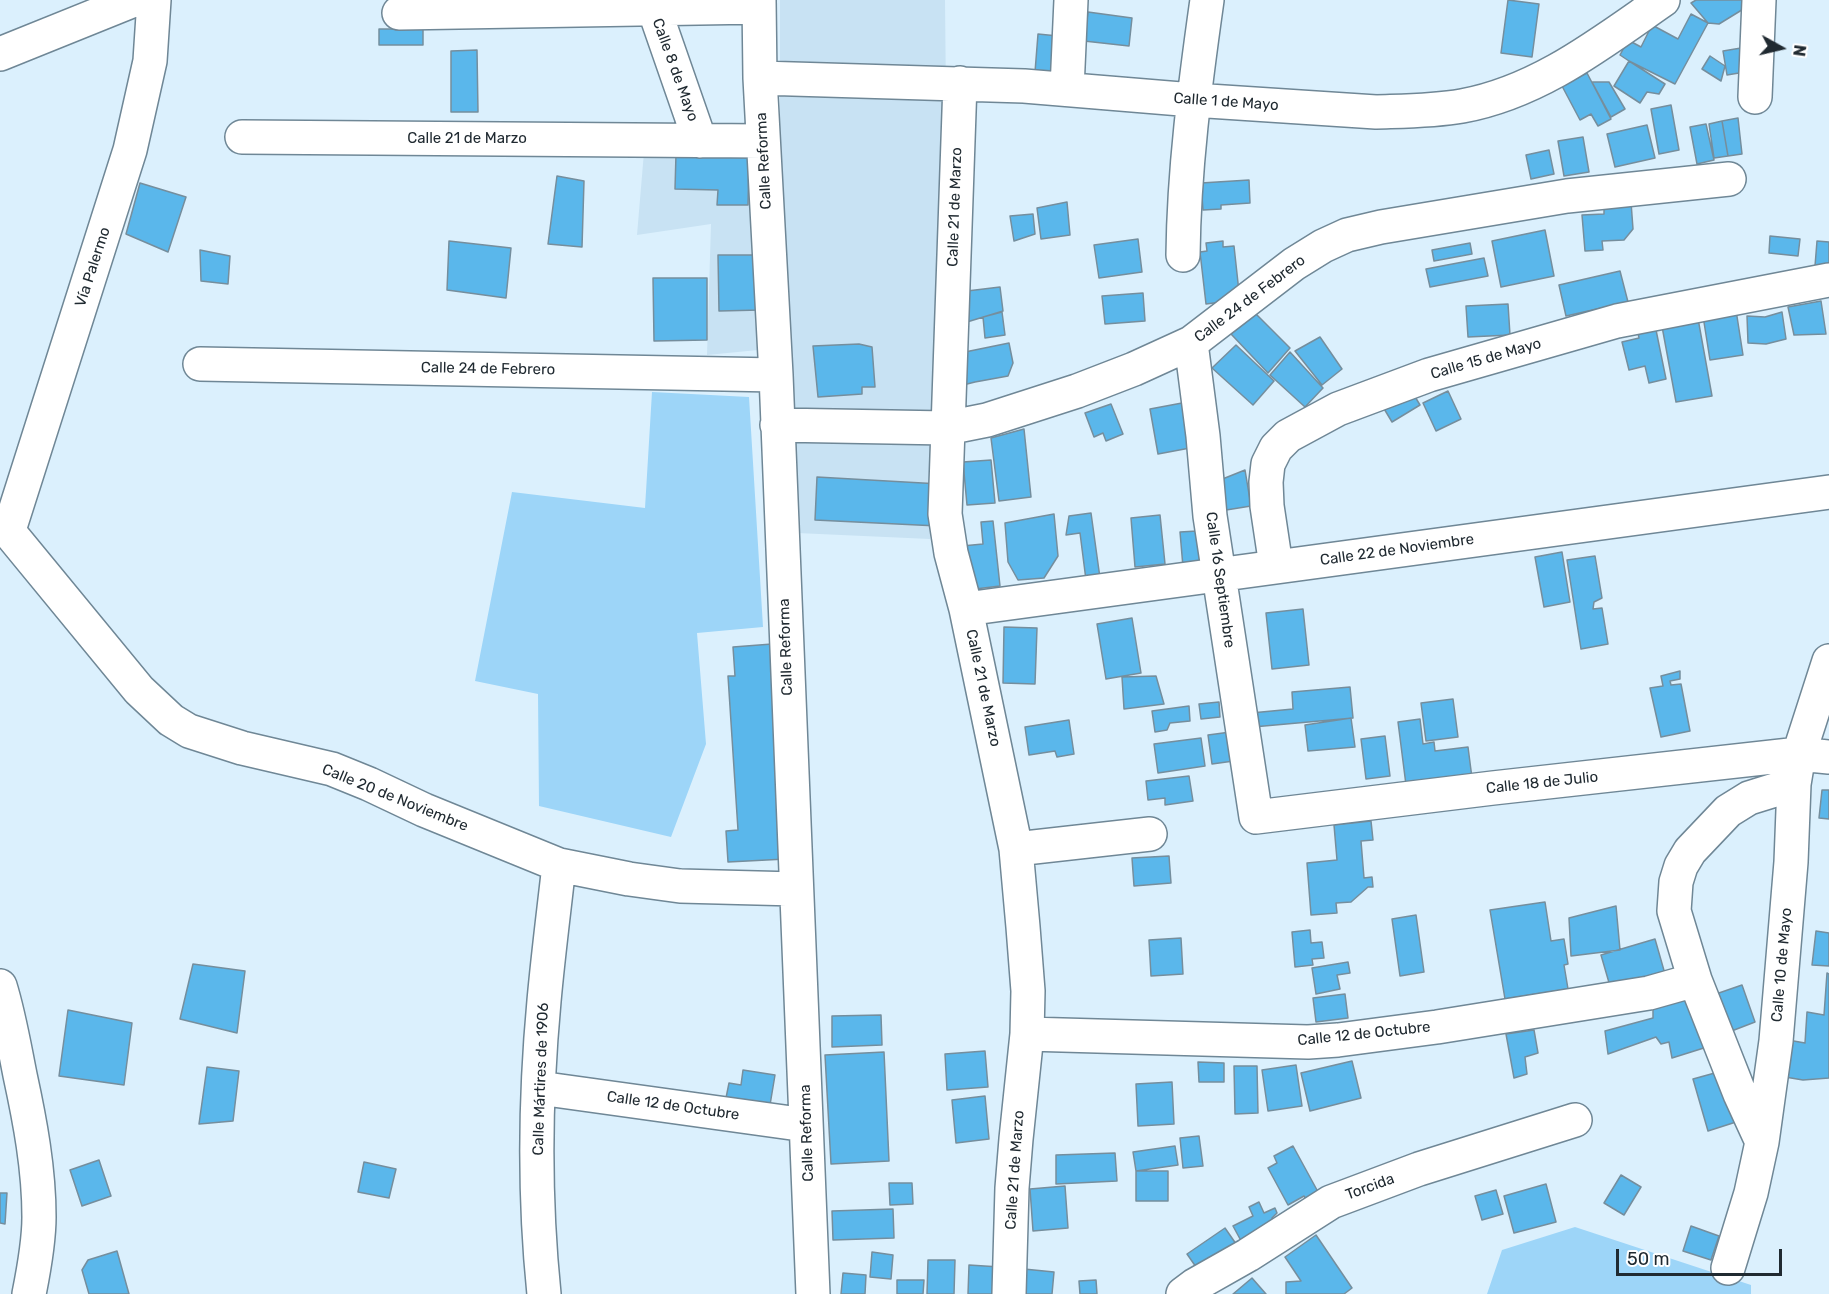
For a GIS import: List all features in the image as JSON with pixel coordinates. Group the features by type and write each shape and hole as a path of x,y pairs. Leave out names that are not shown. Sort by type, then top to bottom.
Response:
{"street":[{"path":"0,54 134,0"},
{"name":"Vía Palermo","path":"4,525 130,150 150,61 154,0"},
{"path":"1066,89 1071,0"},
{"path":"1183,255 1193,100 1206,0"},
{"name":"Calle 1 de Mayo","path":"760,78 960,83 1376,112 1430,110 1493,98 1539,81 1567,66 1663,0"},
{"path":"1755,97 1759,0"},
{"path":"399,13 652,4 759,3"},
{"name":"Calle Reforma","path":"759,3 760,78 776,375 813,1294"},
{"name":"Calle 8 de Mayo","path":"652,4 700,141"},
{"name":"Calle 21 de Marzo","path":"960,83 945,514 951,553 966,609 1016,849 1028,991 1027,1034 1013,1178 1010,1294"},
{"name":"Calle 21 de Marzo","path":"242,137 763,141"},
{"name":"Calle 24 de Febrero","path":"777,425 947,428 987,420 1077,391 1134,369 1191,343 1294,264 1323,246 1347,235 1381,227 1567,196 1729,179"},
{"name":"Calle 15 de Mayo","path":"1276,566 1267,506 1268,464 1276,448 1288,436 1338,409 1429,375 1617,321 1829,280"},
{"name":"Calle 16 Septiembre","path":"1191,343 1210,516 1256,818"},
{"name":"Calle 24 de Febrero","path":"200,364 776,375"},
{"name":"Calle 22 de Noviembre","path":"966,609 1829,492"},
{"name":"Calle 20 de Noviembre","path":"4,525 139,690 171,720 189,731 242,748 332,770 559,865 628,879 680,886 796,889"},
{"name":"Calle 10 de Mayo","path":"1728,1268 1751,1193 1762,1142 1776,1041 1790,873 1807,765 1829,661"},
{"path":"1762,1142 1740,1094 1695,980 1674,911 1676,882 1681,866 1690,851 1728,811 1807,765"},
{"name":"Calle 18 de Julio","path":"1256,818 1493,788 1807,765"},
{"path":"1016,849 1150,834"},
{"name":"Calle Mártires de 1906","path":"544,1294 538,1200 537,1128 543,1003 559,865"},
{"name":"Calle 12 de Octubre","path":"1027,1034 1308,1042 1338,1040 1437,1027 1649,993 1695,980"},
{"path":"0,986 29,1116 37,1178 39,1218 34,1270 29,1294"},
{"name":"Calle 12 de Octubre","path":"539,1088 806,1125"},
{"name":"Torcida","path":"1183,1294 1331,1202 1419,1168 1575,1120"}],"shaded area":[{"path":"780,0 945,0 946,99 932,412 930,539 797,533 758,350 707,355 711,224 637,235 644,152 780,139"},
{"path":"652,392 749,397 763,627 697,633 706,744 671,837 539,806 538,694 475,681 512,492 645,508"},
{"path":"1575,1227 1751,1285 1751,1294 1487,1294 1502,1250"}],"building":[{"path":"1508,0 1539,4 1532,57 1501,53"},
{"path":"1696,0 1742,0 1745,8 1719,24 1708,23 1691,3"},
{"path":"1088,12 1132,18 1129,46 1084,41"},
{"path":"1691,14 1708,23 1675,84 1620,55 1628,40 1641,47 1652,25 1678,39"},
{"path":"379,29 423,29 423,45 379,45"},
{"path":"1038,34 1058,36 1055,73 1035,72"},
{"path":"1741,48 1745,72 1727,75 1723,51"},
{"path":"477,50 478,112 451,112 451,51"},
{"path":"1710,56 1725,66 1721,81 1702,69"},
{"path":"1629,61 1665,84 1659,94 1647,92 1640,103 1614,86"},
{"path":"1587,73 1611,119 1598,126 1591,114 1580,120 1562,86"},
{"path":"1592,82 1609,82 1625,109 1611,117"},
{"path":"1671,105 1679,150 1659,154 1651,109"},
{"path":"1738,118 1742,154 1728,156 1722,121"},
{"path":"1722,121 1728,156 1714,158 1709,124"},
{"path":"1706,124 1714,160 1697,164 1690,127"},
{"path":"1647,125 1655,158 1615,167 1607,134"},
{"path":"1583,137 1589,172 1564,176 1558,141"},
{"path":"1549,150 1554,174 1531,179 1526,155"},
{"path":"676,154 749,155 748,205 717,205 718,190 675,189"},
{"path":"557,176 584,181 582,247 548,244"},
{"path":"1249,180 1250,203 1221,205 1221,209 1203,210 1201,183"},
{"path":"140,183 186,197 168,252 126,234"},
{"path":"1067,202 1070,235 1041,239 1037,208"},
{"path":"1631,202 1633,229 1624,240 1602,241 1603,250 1585,251 1582,215 1604,214 1604,204"},
{"path":"1033,214 1035,234 1014,241 1010,216"},
{"path":"1545,230 1554,276 1501,287 1492,241"},
{"path":"1770,236 1800,239 1798,256 1769,253"},
{"path":"1138,239 1142,272 1099,278 1094,245"},
{"path":"449,241 511,248 506,298 447,290"},
{"path":"1223,241 1223,247 1234,246 1239,292 1229,301 1206,304 1200,252 1207,251 1206,243"},
{"path":"1817,241 1829,242 1829,268 1815,266"},
{"path":"1470,243 1472,254 1434,261 1432,250"},
{"path":"200,250 230,256 228,284 201,281"},
{"path":"718,255 759,255 760,310 719,311"},
{"path":"1484,258 1488,276 1430,287 1426,269"},
{"path":"1620,271 1628,302 1566,316 1559,285"},
{"path":"653,278 707,278 707,340 654,341"},
{"path":"1000,287 1003,311 967,322 967,291"},
{"path":"1143,293 1145,321 1105,324 1102,296"},
{"path":"1821,301 1826,334 1794,335 1788,307"},
{"path":"1508,304 1510,335 1468,337 1466,306"},
{"path":"1736,310 1743,355 1710,360 1703,316"},
{"path":"1002,312 1005,335 985,338 983,317"},
{"path":"1782,312 1786,339 1766,344 1748,343 1747,316 1765,317"},
{"path":"1697,313 1712,396 1676,402 1661,321"},
{"path":"1256,314 1290,348 1268,373 1231,334"},
{"path":"1655,325 1666,379 1649,383 1645,366 1629,370 1622,342 1639,338 1637,328"},
{"path":"1320,337 1342,369 1322,385 1295,351"},
{"path":"1009,343 1013,363 1008,376 963,385 965,352"},
{"path":"859,344 872,347 875,387 862,387 862,394 818,397 813,346"},
{"path":"1236,345 1274,381 1253,405 1212,368"},
{"path":"1290,352 1323,388 1305,407 1270,375"},
{"path":"1411,390 1420,405 1392,422 1383,407"},
{"path":"1448,391 1461,419 1436,431 1423,403"},
{"path":"1182,403 1190,448 1158,454 1150,409"},
{"path":"1111,404 1123,434 1106,441 1103,433 1094,437 1085,413"},
{"path":"1024,429 1031,497 999,501 991,438"},
{"path":"991,460 995,503 967,505 963,462"},
{"path":"1245,470 1251,506 1220,511 1215,482"},
{"path":"817,477 940,484 938,526 815,520"},
{"path":"1091,513 1100,578 1086,580 1080,533 1066,535 1069,516"},
{"path":"1054,514 1058,556 1044,578 1018,580 1008,562 1005,523"},
{"path":"1160,515 1165,564 1135,567 1131,518"},
{"path":"993,521 1000,586 967,590 962,546 983,544 981,522"},
{"path":"1197,531 1200,565 1183,567 1180,532"},
{"path":"1562,552 1570,602 1544,607 1535,557"},
{"path":"1595,556 1602,598 1594,602 1593,609 1602,608 1608,644 1581,649 1567,560"},
{"path":"1303,609 1309,665 1272,669 1266,613"},
{"path":"1132,618 1141,673 1106,679 1097,624"},
{"path":"1004,627 1037,628 1035,684 1003,683"},
{"path":"772,644 786,859 728,862 726,831 738,830 728,676 735,676 733,647"},
{"path":"1680,671 1680,679 1670,681 1671,685 1681,684 1690,731 1661,737 1650,688 1663,686 1661,676"},
{"path":"1156,676 1164,704 1124,709 1122,677"},
{"path":"1350,687 1353,718 1253,727 1251,713 1293,709 1292,692"},
{"path":"1453,699 1458,737 1426,741 1421,703"},
{"path":"1219,702 1220,717 1201,719 1199,704"},
{"path":"1189,706 1190,721 1170,723 1167,730 1155,732 1152,711"},
{"path":"1351,718 1355,747 1308,751 1305,725"},
{"path":"1420,719 1423,744 1434,742 1435,751 1468,747 1472,778 1406,785 1398,722"},
{"path":"1069,720 1074,754 1057,757 1055,751 1029,755 1025,727"},
{"path":"1238,731 1241,760 1212,764 1208,735"},
{"path":"1385,736 1390,776 1366,779 1361,739"},
{"path":"1201,738 1205,766 1158,773 1154,744"},
{"path":"1189,776 1193,801 1165,805 1165,798 1148,800 1146,781"},
{"path":"1822,790 1829,790 1829,819 1819,818"},
{"path":"1371,821 1373,840 1361,841 1364,878 1372,877 1373,887 1368,887 1351,902 1336,903 1337,913 1311,915 1307,863 1337,860 1334,825"},
{"path":"1169,856 1171,883 1134,886 1132,858"},
{"path":"1545,902 1551,941 1564,939 1568,964 1564,965 1568,989 1505,999 1490,910"},
{"path":"1616,906 1620,950 1571,956 1569,918"},
{"path":"1416,915 1424,972 1400,976 1392,919"},
{"path":"1310,930 1311,943 1322,942 1324,958 1312,959 1313,965 1295,967 1292,932"},
{"path":"1816,931 1829,933 1829,966 1812,965"},
{"path":"1181,938 1183,974 1151,976 1149,940"},
{"path":"1655,939 1667,981 1612,993 1601,955"},
{"path":"1348,962 1350,973 1337,975 1340,989 1316,994 1312,968"},
{"path":"193,964 245,971 237,1033 180,1019"},
{"path":"1827,973 1829,974 1829,1078 1803,1080 1785,1077 1788,1040 1805,1043 1807,1012 1824,1015"},
{"path":"1742,985 1755,1022 1729,1032 1716,994"},
{"path":"1345,994 1348,1018 1316,1022 1313,998"},
{"path":"1689,998 1707,1047 1672,1058 1669,1042 1661,1044 1656,1037 1608,1054 1605,1031 1653,1018 1653,1006"},
{"path":"68,1010 132,1023 124,1085 59,1076"},
{"path":"881,1015 882,1045 832,1047 832,1016"},
{"path":"1534,1030 1538,1053 1525,1057 1527,1074 1514,1078 1506,1034"},
{"path":"985,1051 988,1087 947,1090 945,1054"},
{"path":"884,1052 889,1161 831,1164 825,1055"},
{"path":"1352,1061 1361,1098 1310,1111 1301,1073"},
{"path":"1198,1062 1224,1063 1224,1082 1199,1082"},
{"path":"1296,1065 1302,1106 1268,1111 1262,1070"},
{"path":"1234,1066 1257,1066 1258,1113 1235,1114"},
{"path":"207,1067 239,1071 233,1121 199,1124"},
{"path":"743,1070 775,1075 770,1105 726,1098 729,1083 741,1085"},
{"path":"1722,1071 1736,1122 1708,1131 1693,1079"},
{"path":"1172,1082 1174,1124 1138,1126 1136,1084"},
{"path":"985,1096 989,1139 956,1143 952,1100"},
{"path":"1199,1136 1203,1166 1183,1168 1180,1138"},
{"path":"1175,1146 1178,1165 1136,1171 1133,1152"},
{"path":"1293,1146 1323,1201 1311,1208 1304,1196 1288,1205 1268,1168 1277,1163 1274,1156"},
{"path":"1115,1153 1117,1181 1056,1184 1056,1155"},
{"path":"99,1160 111,1196 82,1206 70,1170"},
{"path":"364,1162 396,1169 389,1198 358,1192"},
{"path":"1136,1171 1168,1171 1168,1201 1136,1201"},
{"path":"1621,1175 1641,1187 1624,1215 1604,1203"},
{"path":"889,1183 912,1183 913,1204 890,1205"},
{"path":"1546,1184 1556,1222 1514,1233 1504,1196"},
{"path":"1065,1186 1068,1228 1033,1231 1030,1189"},
{"path":"1496,1190 1503,1214 1482,1220 1475,1196"},
{"path":"0,1193 7,1193 5,1224 0,1223"},
{"path":"1259,1202 1264,1213 1275,1208 1277,1213 1272,1218 1279,1232 1246,1250 1233,1226 1253,1216 1249,1207"},
{"path":"893,1209 894,1238 833,1240 832,1211"},
{"path":"1691,1226 1719,1236 1711,1260 1683,1251"},
{"path":"1225,1228 1241,1251 1203,1277 1187,1254"},
{"path":"1316,1235 1352,1288 1344,1294 1286,1294 1286,1282 1301,1281 1285,1257"},
{"path":"117,1251 129,1294 89,1294 82,1270 88,1260"},
{"path":"872,1252 893,1255 891,1279 870,1277"},
{"path":"928,1260 955,1260 954,1294 927,1294"},
{"path":"969,1265 1000,1267 999,1294 968,1294"},
{"path":"1024,1269 1054,1272 1052,1294 1021,1294"},
{"path":"843,1273 866,1275 865,1294 841,1294"},
{"path":"1252,1278 1266,1294 1233,1294"},
{"path":"897,1280 924,1280 923,1294 897,1294"},
{"path":"1096,1280 1097,1294 1080,1294 1079,1281"}]}
